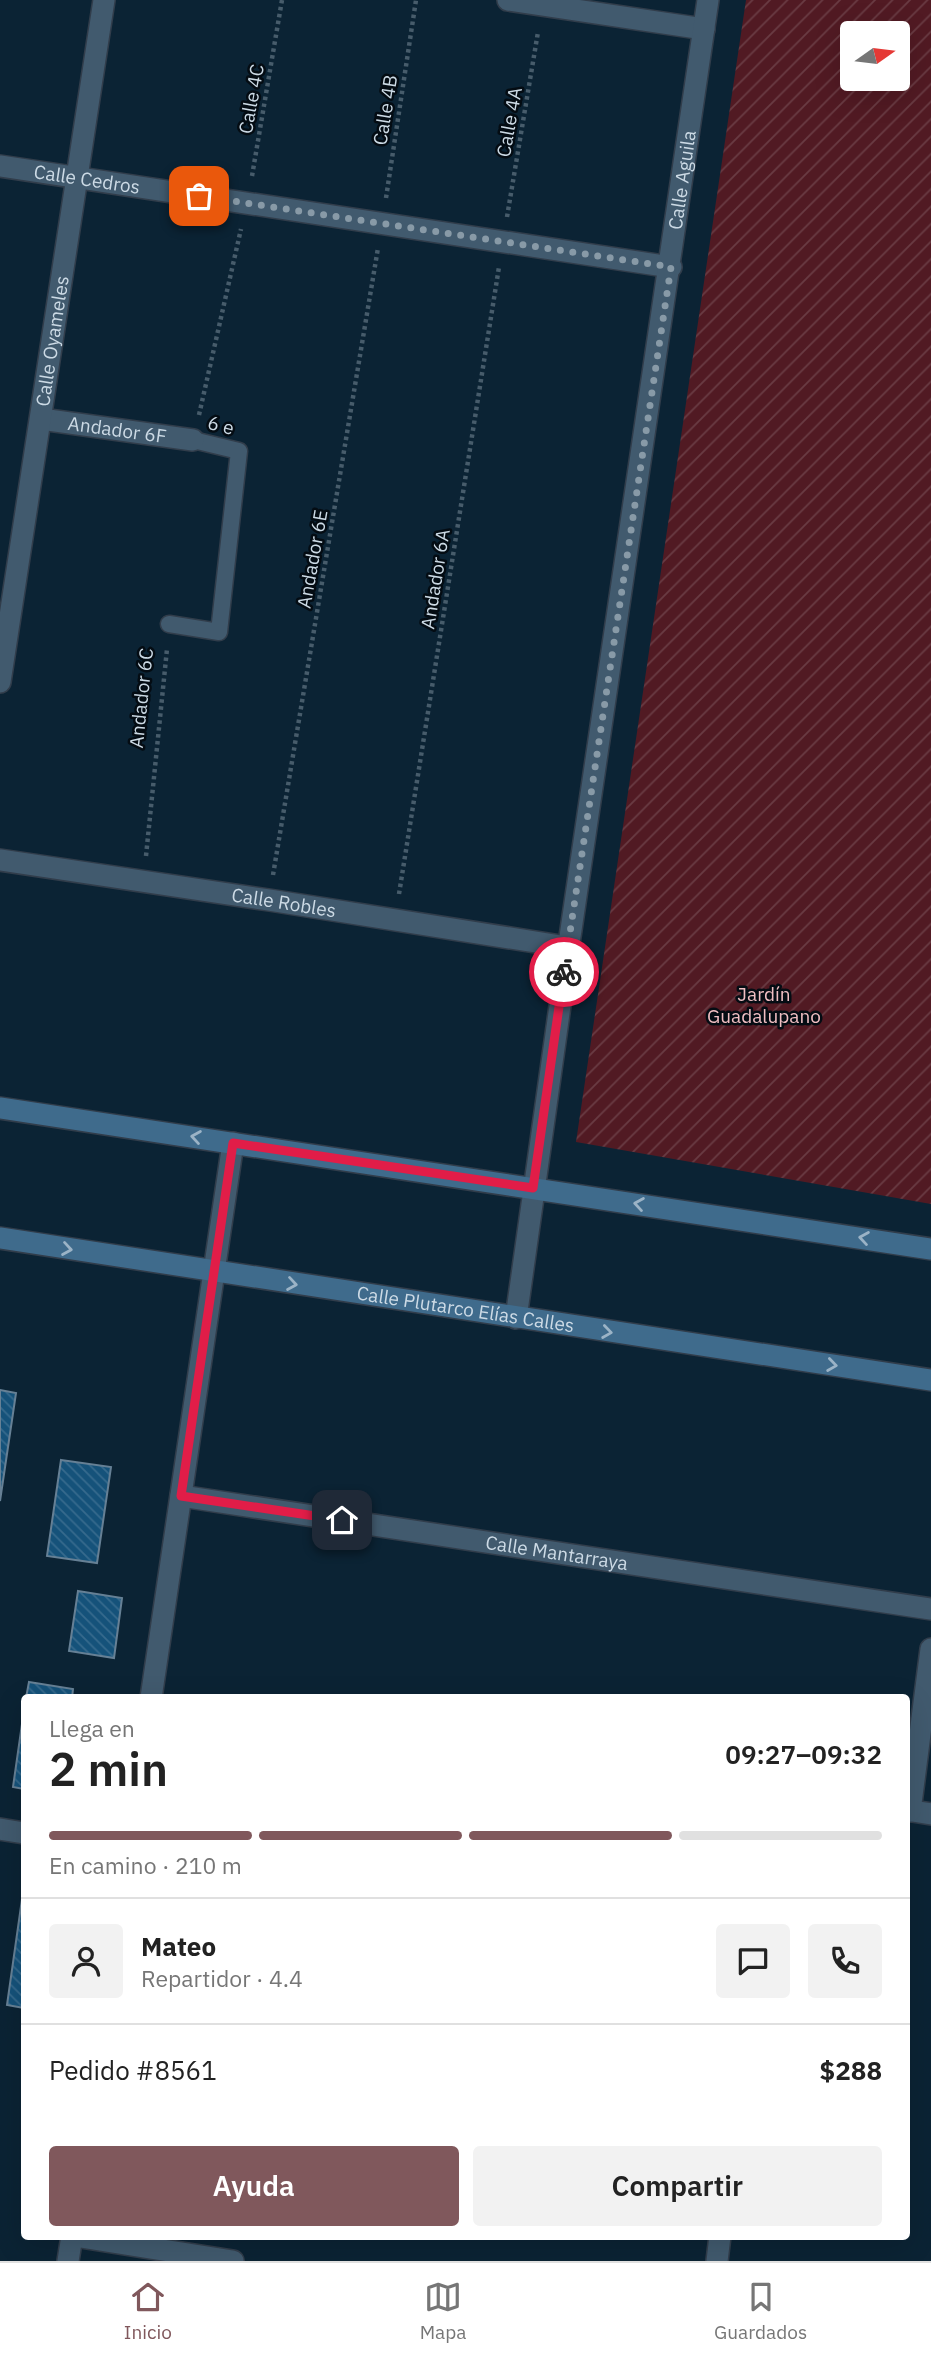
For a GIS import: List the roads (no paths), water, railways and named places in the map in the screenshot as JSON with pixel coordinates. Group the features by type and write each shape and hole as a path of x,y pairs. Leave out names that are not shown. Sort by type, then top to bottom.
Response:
{"main road":[{"path":"0,1108 931,1249"},
{"name":"Calle Plutarco Elías Calles","path":"0,1238 931,1380"}],"street":[{"name":"Calle Oyameles","path":"0,682 104,0"},
{"path":"508,0 704,29"},
{"name":"Calle Aguila","path":"516,1318 567,947 671,267 708,0"},
{"name":"Calle Cedros","path":"0,166 671,267"},
{"name":"Andador 6F","path":"41,419 193,440"},
{"name":"Calle Robles","path":"0,860 567,947"},
{"path":"152,1694 233,1143"},
{"name":"Calle Mantarraya","path":"181,1496 931,1609"},
{"path":"916,1811 931,1649"},
{"path":"0,1829 21,1832"},
{"path":"68,2261 72,2240"},
{"path":"99,2240 233,2261"},
{"path":"717,2261 720,2240"}],"lane":[{"name":"6 e","path":"193,440 239,451"},
{"name":"Andador 6C","path":"169,624 219,632 239,451"}],"park label":[{"name":"Jardín Guadalupano","path":"764,1005"}]}
